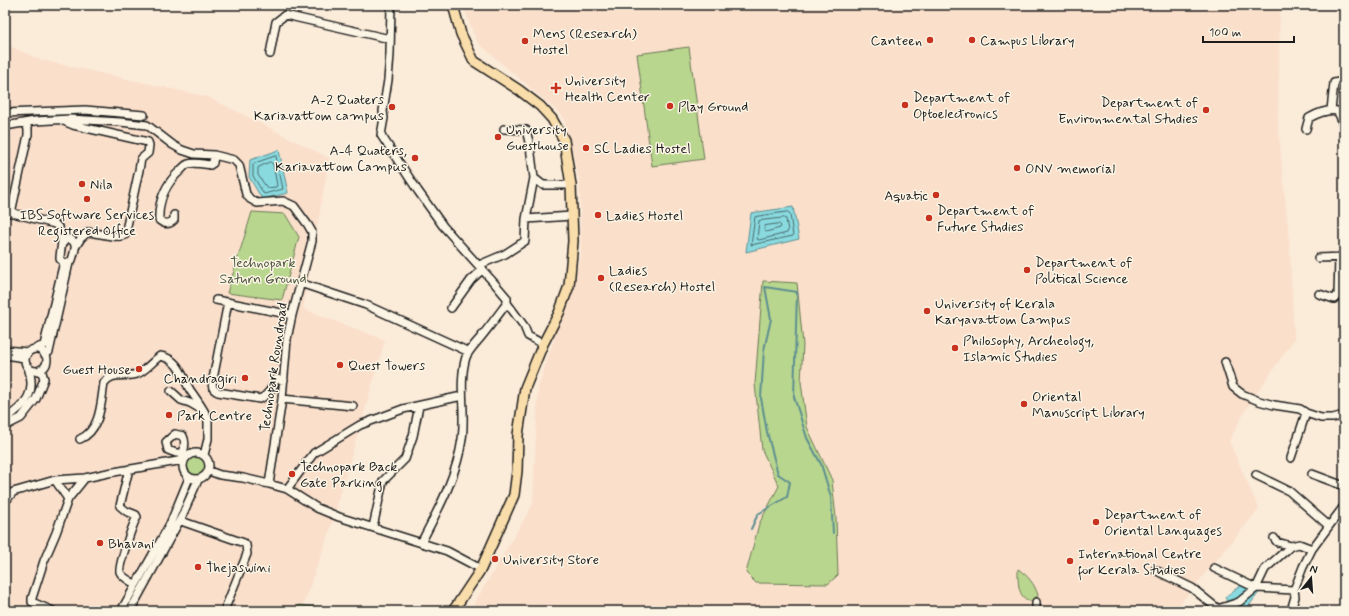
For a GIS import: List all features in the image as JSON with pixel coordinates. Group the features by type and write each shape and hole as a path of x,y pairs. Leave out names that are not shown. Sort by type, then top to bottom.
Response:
{"main road":[{"path":"453,5 461,34 474,60 540,106 552,120 564,140 571,185 573,241 569,286 559,313 543,344 525,388 518,435 517,471 514,495 481,569 453,611"}],"street":[{"path":"391,5 389,73 381,135 418,191 444,226 507,298 507,303 524,326 528,336 543,344"},
{"path":"270,54 276,22 285,15 390,39"},
{"path":"1331,110 1334,83 1344,81"},
{"path":"5,113 85,110 144,115"},
{"path":"1306,129 1309,118 1331,110 1337,111 1344,127"},
{"name":"Technopark Roundroad","path":"5,126 35,121 81,119 147,125 182,150 194,154 214,155 234,160 239,165 239,172 246,194 250,198 257,203 279,201 288,202 294,206 305,220 312,232 312,241 292,315 286,353 282,399 269,484"},
{"path":"5,355 27,355 35,349 44,346 67,263 72,260 76,246 81,238 88,232 117,236 125,235 141,159 148,153 148,142 73,125 60,120"},
{"path":"25,123 28,129 28,135 8,212 55,224 61,231 63,243 60,257 61,260 67,263"},
{"path":"451,308 481,267 524,242 526,218 534,178 530,146 526,130 504,129"},
{"path":"174,215 174,220 168,224 162,223 159,220 160,205 167,186 174,176 187,165 197,163 210,165 213,163 214,155"},
{"path":"534,178 543,184 571,185"},
{"path":"526,218 572,216"},
{"path":"63,243 65,240 70,239 74,241 76,246"},
{"path":"1318,258 1341,257 1338,295 1334,299 1319,294"},
{"path":"44,354 50,352 67,263"},
{"path":"300,283 366,305 469,352"},
{"path":"216,300 292,315"},
{"path":"228,302 213,379 212,387 214,390 260,399 269,394 276,379 284,380"},
{"path":"421,543 443,502 456,464 463,434 464,423 462,396 467,356 507,303"},
{"path":"28,367 33,370 44,367 46,360 44,354 40,350 35,349"},
{"path":"5,350 27,355"},
{"path":"5,419 19,409 27,400 32,388 27,355"},
{"path":"80,439 88,436 97,422 104,383 106,380 118,374 139,374 160,356 170,359 178,366 208,419 208,439 204,455"},
{"path":"1225,362 1233,387 1242,394 1274,406 1300,409 1306,413 1321,418 1333,418 1344,415"},
{"path":"5,426 21,418 36,399 44,379 41,369"},
{"path":"172,391 182,400 190,402 204,411"},
{"path":"287,489 314,453 360,425 403,409 462,396"},
{"path":"282,399 354,406"},
{"path":"373,527 383,481 405,458 413,436 419,406"},
{"path":"1291,458 1306,413"},
{"path":"5,502 13,492 54,480 85,478 129,470 195,453 204,455 208,461 209,471 205,476 198,480 182,516 130,611"},
{"path":"184,457 182,466 184,472 189,478 198,480"},
{"path":"129,470 120,506 126,512 136,515 137,517 120,570 121,575 135,584"},
{"path":"209,471 220,475 243,478 287,489 317,508 339,517 447,551 481,569"},
{"path":"1312,474 1344,486"},
{"path":"1256,475 1289,491 1330,526"},
{"path":"53,611 35,605 32,602 32,598 44,561 68,499 85,478"},
{"path":"121,611 170,524 189,478"},
{"path":"54,480 68,499"},
{"path":"1293,611 1292,607 1295,597 1294,590 1312,549 1344,506"},
{"path":"182,516 181,521 246,545 247,554 224,611"},
{"path":"1274,538 1277,542 1291,546"},
{"path":"1155,570 1192,588 1218,609 1239,602 1256,588 1265,569 1291,546 1299,544 1312,549"},
{"path":"1214,568 1256,588 1294,590"},
{"path":"1036,602 1036,611"}],"shaded area":[{"name":"University of Kerala Karyavattom Campus","path":"464,5 1280,5 1278,123 1290,251 1294,339 1246,409 1229,441 1259,509 1179,605 1169,611 470,611 533,504 538,388 581,256 580,183 563,116 477,42"},
{"path":"5,44 41,60 208,97 329,158 303,309 385,340 329,533 301,611 5,611"}],"green space":[{"name":"Play Ground","path":"689,47 704,159 652,166 637,54"},
{"name":"Technopark Saturn Ground","path":"252,212 285,214 299,237 282,300 227,293"},
{"path":"763,281 797,283 803,345 801,382 807,427 832,480 836,518 838,575 828,584 756,583 746,573 759,524 779,486 762,450 755,384"},
{"path":"196,456 204,459 207,467 204,475 196,478 188,475 185,467 188,459"},
{"path":"1018,569 1033,583 1038,595 1035,601 1029,600 1022,595 1019,585"},
{"path":"299,605 332,609 334,611 295,611"}],"water":[{"path":"279,150 288,193 262,199 249,177 250,160"},
{"path":"793,207 799,239 746,252 751,213"},
{"path":"1249,581 1260,591 1245,611 1232,611 1225,597"}],"waterway":[{"path":"751,529 758,514 787,497 790,482 778,474 767,432 761,398 764,350 771,319 765,287 797,292 794,397 807,438 821,464 831,497 833,533"}],"place":[{"name":"Canteen","path":"930,40"},
{"name":"Campus Library","path":"972,40"},
{"name":"Mens (Research) Hostel","path":"525,41"},
{"name":"University Health Center","path":"556,88"},
{"name":"Department of Optoelectronics","path":"905,105"},
{"name":"Play Ground","path":"670,106"},
{"name":"A-2 Quaters Kariavattom campus","path":"392,107"},
{"name":"Department of Environmental Studies","path":"1206,110"},
{"name":"University Guesthouse","path":"498,137"},
{"name":"SC Ladies Hostel","path":"586,148"},
{"name":"A-4 Quaters, Kariavattom Campus","path":"415,158"},
{"name":"ONV memorial","path":"1017,168"},
{"name":"Nila","path":"82,184"},
{"name":"Aquatic","path":"936,195"},
{"name":"IBS Software Services Registered Office","path":"87,199"},
{"name":"Ladies Hostel","path":"598,215"},
{"name":"Department of Future Studies","path":"929,218"},
{"name":"Department of Political Science","path":"1027,270"},
{"name":"Ladies (Research) Hostel","path":"601,278"},
{"name":"University of Kerala Karyavattom Campus","path":"927,311"},
{"name":"Philosophy, Archeology, Islamic Studies","path":"955,348"},
{"name":"Quest Towers","path":"340,365"},
{"name":"Guest House","path":"139,369"},
{"name":"Chandragiri","path":"245,378"},
{"name":"Oriental Manuscript Library","path":"1024,404"},
{"name":"Park Centre","path":"169,415"},
{"name":"Technopark Back Gate Parking","path":"292,474"},
{"name":"Department of Oriental Languages","path":"1096,522"},
{"name":"Bhavani","path":"100,543"},
{"name":"University Store","path":"495,559"},
{"name":"International Centre for Kerala Studies","path":"1070,561"},
{"name":"Thejaswini","path":"198,567"}]}
